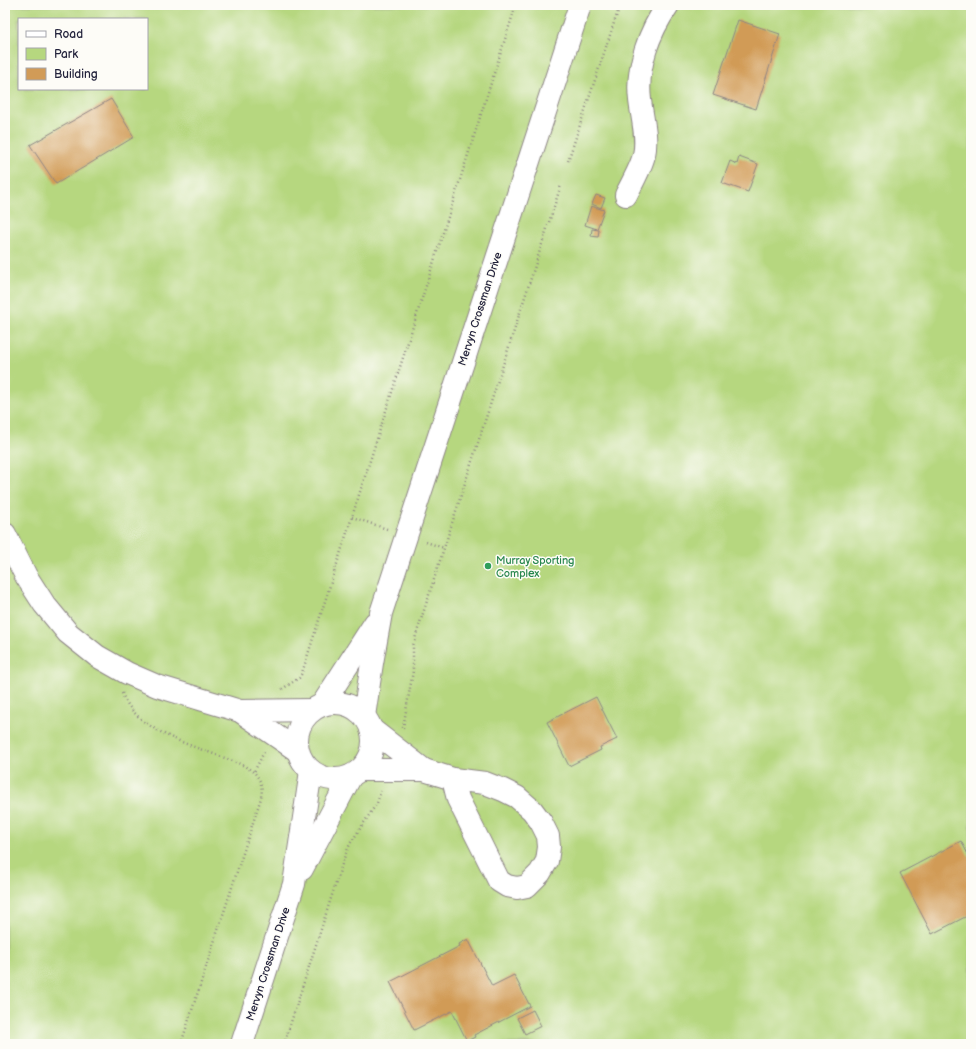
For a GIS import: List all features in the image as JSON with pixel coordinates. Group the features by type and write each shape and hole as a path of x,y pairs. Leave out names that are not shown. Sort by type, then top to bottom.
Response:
{"street":[{"name":"Mervyn Crossman Drive","path":"368,722 372,663 381,613 580,5"},
{"path":"626,195 644,156 645,142 639,76 651,34 668,5"},
{"path":"5,534 26,576 44,604 68,633 97,656 127,673 158,686 240,711 298,751"},
{"name":"Mervyn Crossman Drive","path":"317,708 381,613"},
{"path":"240,711 317,708 334,703 345,704 356,709 368,722 424,770"},
{"path":"317,708 304,719 299,729 297,740 298,751 303,762 311,771 320,776 330,779 340,779 355,773 424,770 453,779 485,783 517,797 532,810 541,822 548,836 549,847 546,861 540,874 527,886 517,888 507,886 499,881 458,799 453,779"},
{"path":"355,773 367,762 372,751 373,740 368,722"},
{"name":"Mervyn Crossman Drive","path":"242,1044 294,884 311,771"},
{"name":"Mervyn Crossman Drive","path":"294,884 355,773"}],"path":[{"path":"281,694 281,689 299,678 302,673 516,5"},
{"path":"568,161 620,5"},
{"path":"402,729 413,671 413,646 417,632 561,185"},
{"path":"115,666 123,698 142,721 167,736 241,764 254,772 262,785 261,798 181,1044"},
{"path":"254,772 266,749"},
{"path":"284,1044 344,858 350,844 377,803 383,786"}],"green space":[{"name":"Murray Sporting Complex","path":"5,5 971,5 971,1044 5,1044"}],"building":[{"path":"738,20 780,34 756,109 713,95"},
{"path":"111,99 134,137 56,184 30,145"},
{"path":"739,157 758,164 748,192 722,183 730,161 737,164"},
{"path":"596,195 605,198 601,208 592,204"},
{"path":"591,206 604,210 597,229 585,225"},
{"path":"592,229 599,230 598,237 591,236"},
{"path":"596,697 617,739 600,747 601,750 569,766 547,722"},
{"path":"961,841 971,860 971,914 932,934 900,873"},
{"path":"468,939 492,986 514,975 530,1006 474,1035 475,1037 467,1041 452,1011 414,1030 390,982 460,946 459,944"},
{"path":"533,1010 541,1026 525,1034 517,1018"}],"place":[{"name":"Murray Sporting Complex","path":"488,566"}]}
